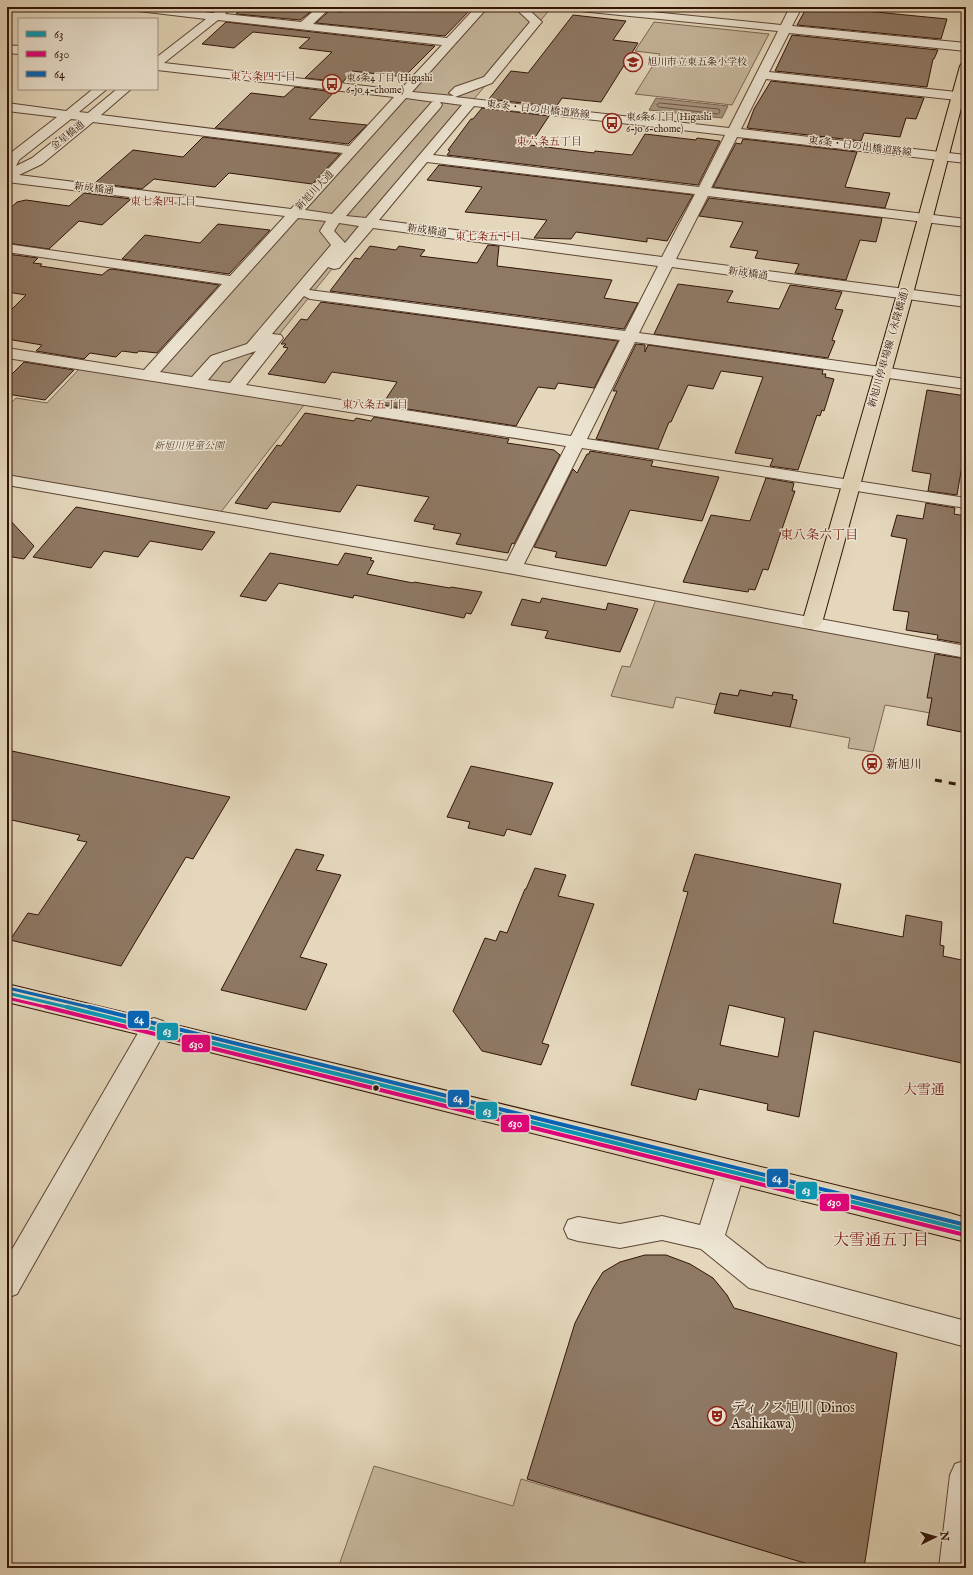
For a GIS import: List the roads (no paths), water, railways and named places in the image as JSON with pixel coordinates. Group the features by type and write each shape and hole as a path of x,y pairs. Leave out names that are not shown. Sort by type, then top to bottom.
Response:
{"main road":[{"name":"新旭川停車場線（永隆橋通）","path":"812,623 926,218 941,156 962,96 966,66"},
{"path":"7,993 154,1028 966,1230"}],"street":[{"path":"130,7 199,10 215,16 450,42"},
{"path":"158,64 226,7"},
{"path":"304,26 325,7"},
{"name":"新旭川大通","path":"148,375 482,7"},
{"path":"455,93 459,90 488,80 536,22 532,16 520,7"},
{"path":"570,7 966,47"},
{"path":"513,568 796,7"},
{"path":"184,23 199,10"},
{"path":"7,48 18,50"},
{"name":"東6条・日の出橋道路線","path":"158,65 966,159"},
{"path":"763,75 962,96"},
{"name":"金星橋通","path":"7,171 13,158 100,90"},
{"name":"金星橋通","path":"7,177 37,161 124,90"},
{"path":"235,388 310,294 471,102"},
{"path":"197,382 217,358 253,347 339,245 328,232 335,220 436,105"},
{"path":"7,107 352,150"},
{"path":"425,158 966,223"},
{"name":"新成橋通","path":"7,177 294,213 335,220 966,302"},
{"path":"7,248 234,281"},
{"path":"310,294 631,336 966,384"},
{"path":"7,353 966,503"},
{"path":"7,480 513,568 966,652"},
{"path":"7,1285 154,1028"},
{"path":"709,1239 731,1171"},
{"path":"578,1229 620,1236 662,1228 709,1239 759,1279 966,1334"},
{"path":"955,1568 966,1475"}],"water":[{"path":"656,98 728,106 722,118 649,110"}],"railway":[{"path":"935,780 966,786"}],"place":[{"name":"旭川市立東五条小学校","path":"633,62"},
{"name":"東6条4丁目 (Higashi 6-jo 4-chome)","path":"332,84"},
{"name":"東6条6丁目 (Higashi 6-jo 6-chome)","path":"612,123"},
{"name":"新旭川","path":"872,764"},
{"name":"ディノス旭川 (Dinos Asahikawa)","path":"717,1416"}],"district":[{"name":"東六条四丁目","path":"263,77"},
{"name":"東六条五丁目","path":"549,142"},
{"name":"東七条四丁目","path":"163,202"},
{"name":"東七条五丁目","path":"488,237"},
{"name":"東八条五丁目","path":"375,405"},
{"name":"東八条六丁目","path":"819,535"},
{"name":"大雪通","path":"924,1090"},
{"name":"大雪通五丁目","path":"881,1241"}],"park label":[{"name":"新旭川児童公園","path":"189,446"}]}
